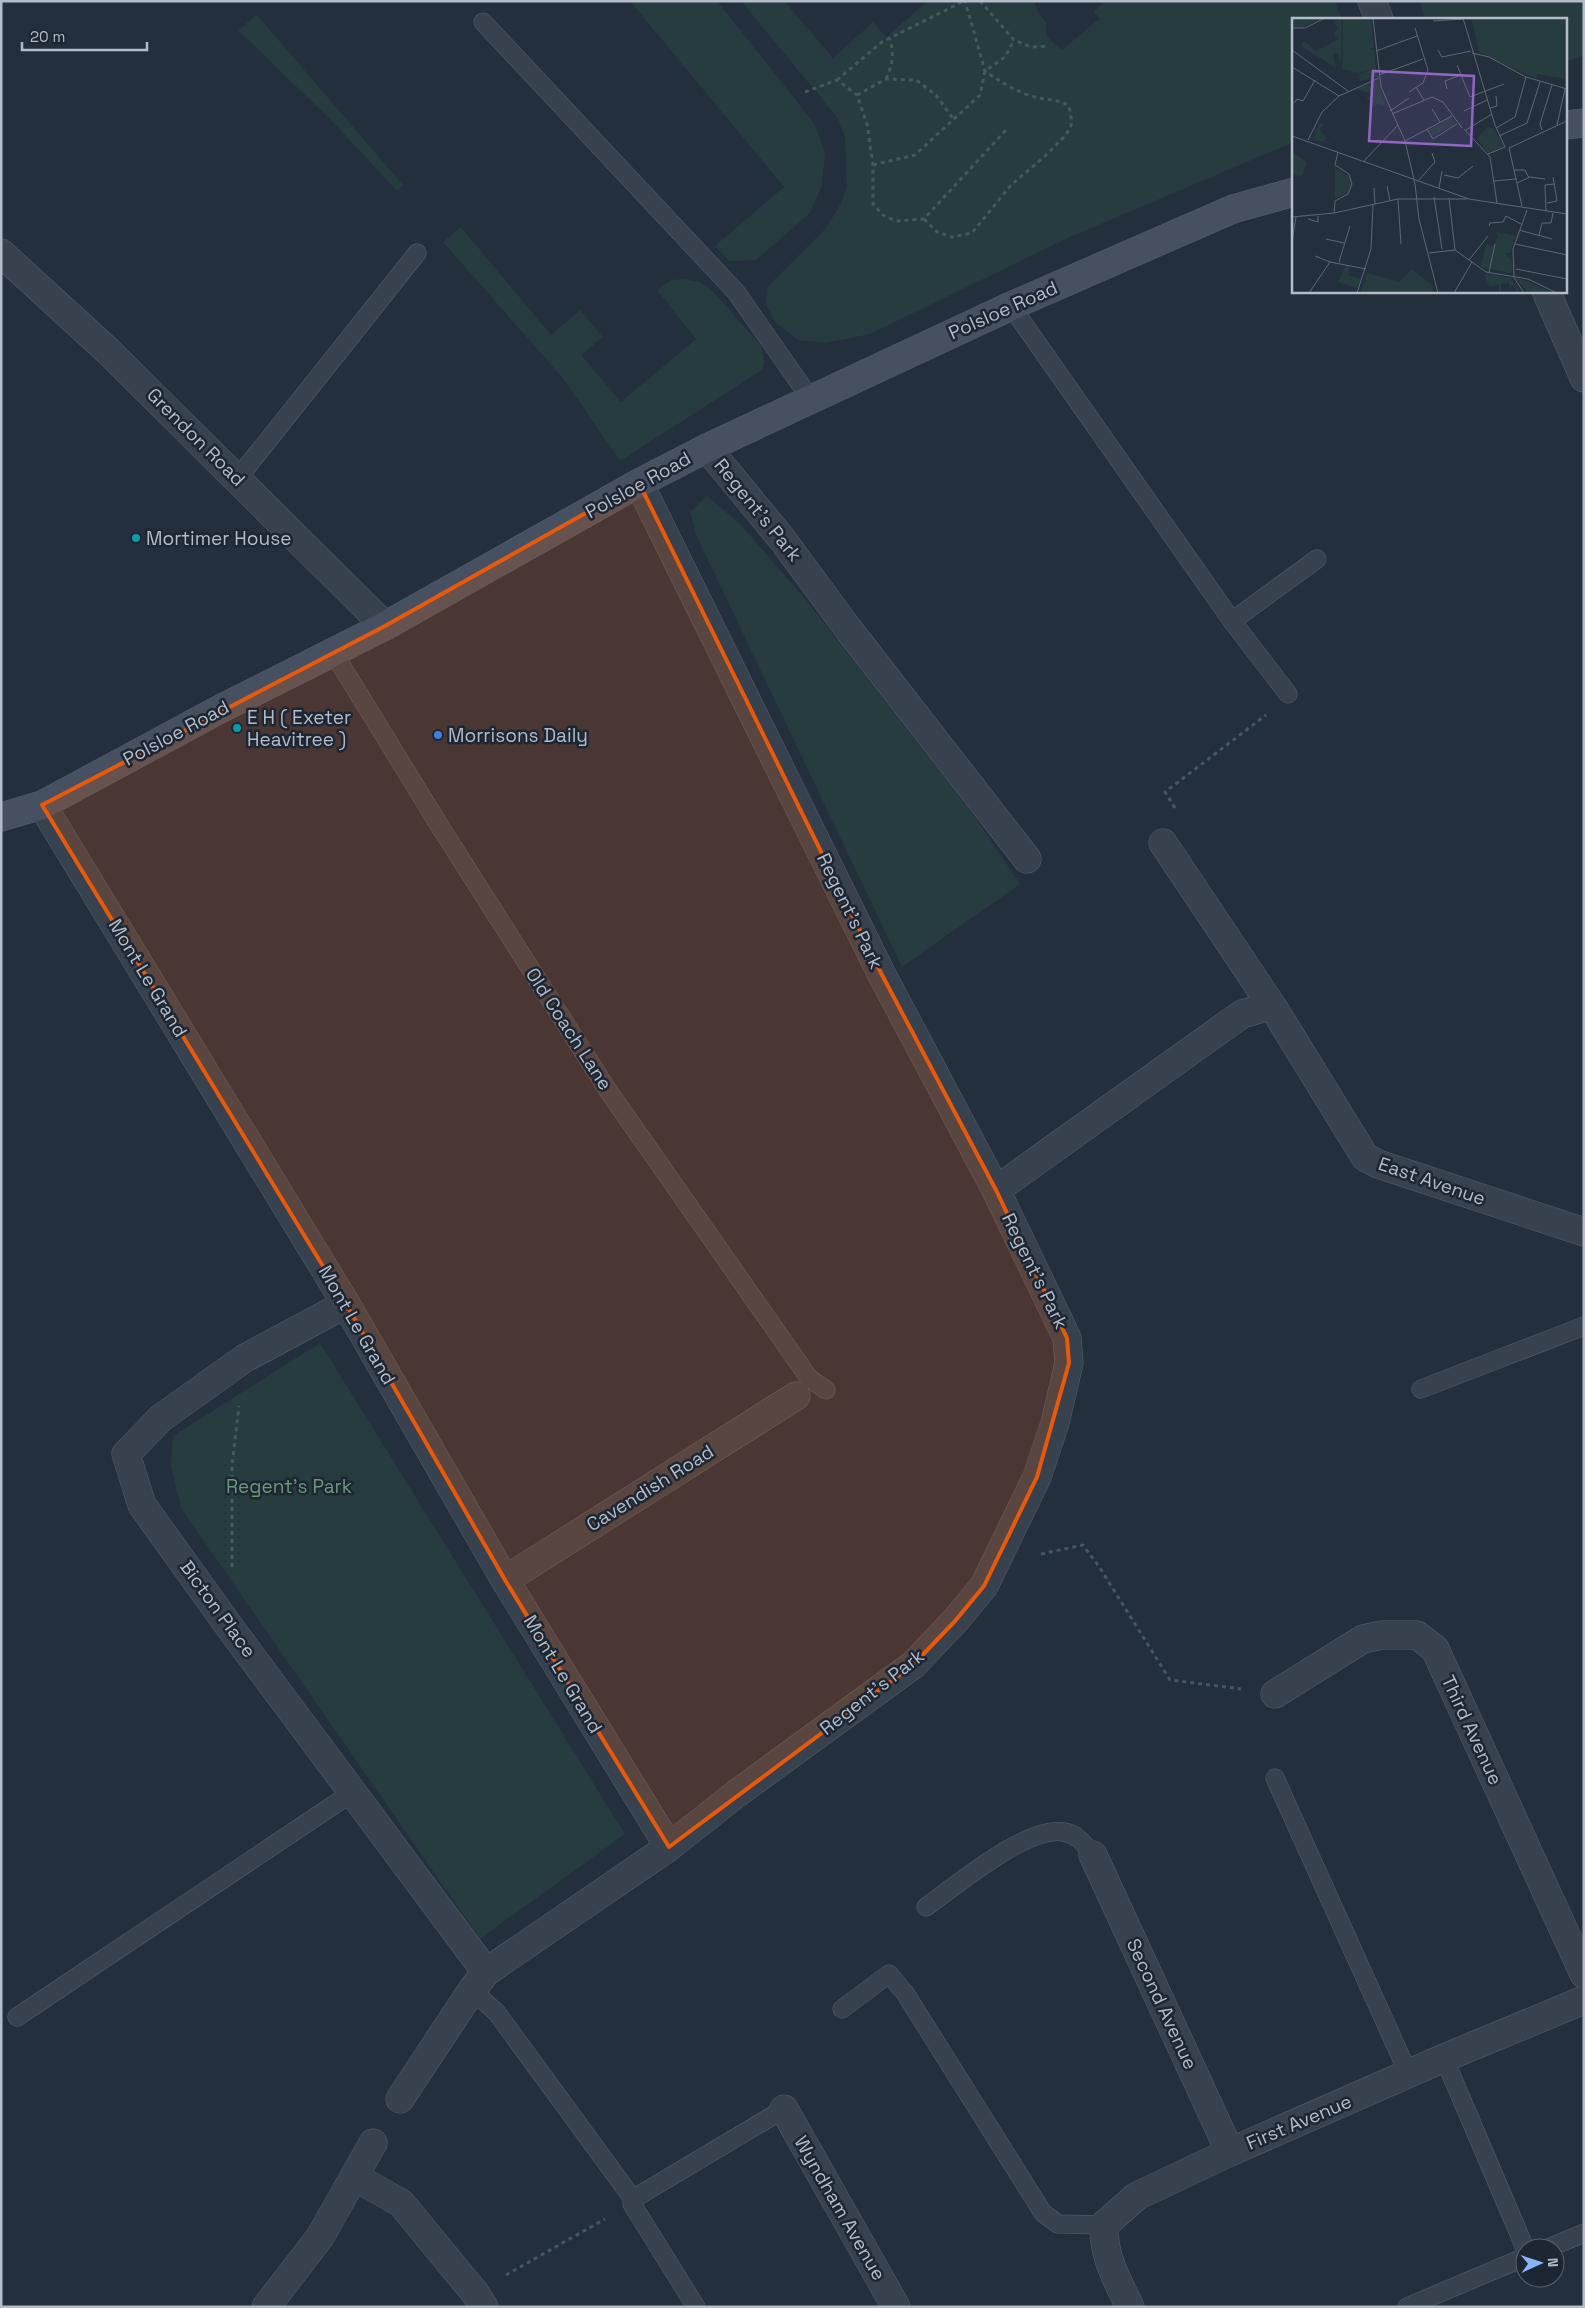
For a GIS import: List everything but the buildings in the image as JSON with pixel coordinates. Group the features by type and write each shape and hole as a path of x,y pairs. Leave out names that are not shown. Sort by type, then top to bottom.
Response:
{"street":[{"path":"1372,1 1379,18"},
{"path":"1568,125 1584,123"},
{"name":"Polsloe Road","path":"1,817 42,805 385,626 640,483 810,398 1011,306 1233,209 1292,193"},
{"name":"Grendon Road","path":"1,253 108,350 385,626"},
{"path":"1546,292 1584,378"},
{"name":"Regent's Park","path":"707,448 782,539 849,630 1027,859"},
{"name":"Regent's Park","path":"479,1981 668,1847 736,1794 913,1665 955,1621 984,1586 996,1563 1037,1476 1055,1423 1069,1363 1068,1338 996,1190 876,964 640,483"},
{"name":"Mont Le Grand","path":"42,805 346,1304 505,1580 668,1847"},
{"name":"East Avenue","path":"1169,852 1270,1006 1276,1012 1365,1157 1378,1164 1584,1232"},
{"path":"996,1190 1242,1014 1270,1006"},
{"name":"Bicton Place","path":"346,1304 245,1358 161,1418 126,1454 142,1505 353,1792 479,1981"},
{"name":"Cavendish Road","path":"505,1580 796,1396"},
{"name":"Third Avenue","path":"1275,1694 1364,1639 1382,1635 1417,1635 1435,1649 1584,1974"},
{"name":"Second Avenue","path":"1093,1855 1230,2152"},
{"path":"400,2099 479,1981"},
{"name":"First Avenue","path":"1104,2225 1138,2196 1230,2152 1409,2076 1444,2058 1584,2000"},
{"name":"Wyndham Avenue","path":"784,2109 896,2307"},
{"path":"266,2307 320,2237 373,2143"},
{"path":"355,2177 401,2203 479,2300"},
{"path":"1104,2225 1104,2242 1109,2263 1130,2307"}],"lane":[{"path":"483,22 736,292 810,398"},
{"path":"238,478 417,253"},
{"path":"1011,306 1232,620 1288,694"},
{"path":"1232,620 1317,559"},
{"name":"Old Coach Lane","path":"333,652 435,820 606,1089 810,1378 826,1390"},
{"path":"1421,1389 1584,1326"},
{"path":"1276,1778 1409,2076"},
{"path":"18,2017 353,1792"},
{"path":"926,1907 1017,1843 1038,1834 1063,1832 1079,1838 1093,1855"},
{"path":"842,2009 889,1974 905,1993 1043,2212 1058,2224 1104,2225"},
{"path":"479,1981 497,2013 632,2201 696,2307"},
{"path":"1444,2058 1521,2238"},
{"path":"632,2201 784,2109"},
{"path":"1565,2241 1584,2233"},
{"path":"1407,2307 1515,2262"}],"path":[{"path":"805,92 837,80 882,42 965,1 985,71 980,95 915,155 873,165"},
{"path":"980,1 1014,40 1031,48 1048,46"},
{"path":"886,79 893,58 890,38"},
{"path":"985,71 1005,57 1014,40"},
{"path":"924,219 937,232 952,238 972,233 1010,185 1044,157 1066,135 1072,123 1069,106 1058,100 1036,98 1012,89 985,71"},
{"path":"857,96 886,79 916,80 936,95 954,120"},
{"path":"837,80 857,96 867,124 873,165 873,204 883,216 896,221 924,219 1006,130"},
{"path":"1169,852 1190,832 1165,792 1280,704 1288,694"},
{"path":"232,1571 232,1465 245,1358"},
{"path":"1083,1545 1100,1568 1170,1680 1212,1684 1275,1694"},
{"path":"479,2300 632,2201"}],"highlighted area":[{"path":"639,483 881,973 996,1190 1067,1338 1069,1363 1037,1477 984,1586 955,1621 913,1665 669,1847 505,1580 346,1304 42,805 385,626"}],"green space":[{"path":"630,1 717,1 814,123 825,152 822,186 810,213 756,260 729,261 715,246 784,187"},
{"path":"741,1 784,1 833,58 873,22 886,37 928,1 1034,1 1039,14 1046,22 1047,37 1062,50 1099,19 1094,11 1106,1 1335,1 1341,18 1292,18 1292,143 1070,237 870,334 825,343 798,340 776,323 766,305 768,286 825,229 838,209 847,188 845,137 837,117"},
{"path":"1420,1 1584,1 1584,56 1568,60 1568,18 1425,18"},
{"path":"257,15 403,185 397,191 333,122 238,30"},
{"path":"461,227 551,335 580,310 603,337 581,355 621,402 696,339 657,290 671,280 685,279 699,282 712,290 761,346 764,360 762,370 620,461 563,378 443,242"},
{"path":"707,496 740,524 807,601 970,810 1020,884 902,967 697,537 690,512"},
{"name":"Regent's Park","path":"320,1343 625,1834 480,1939 181,1508 171,1466 173,1436"}],"place":[{"name":"Mortimer House","path":"136,538"},
{"name":"E H ( Exeter Heavitree )","path":"237,728"},
{"name":"Morrisons Daily","path":"438,735"}]}
